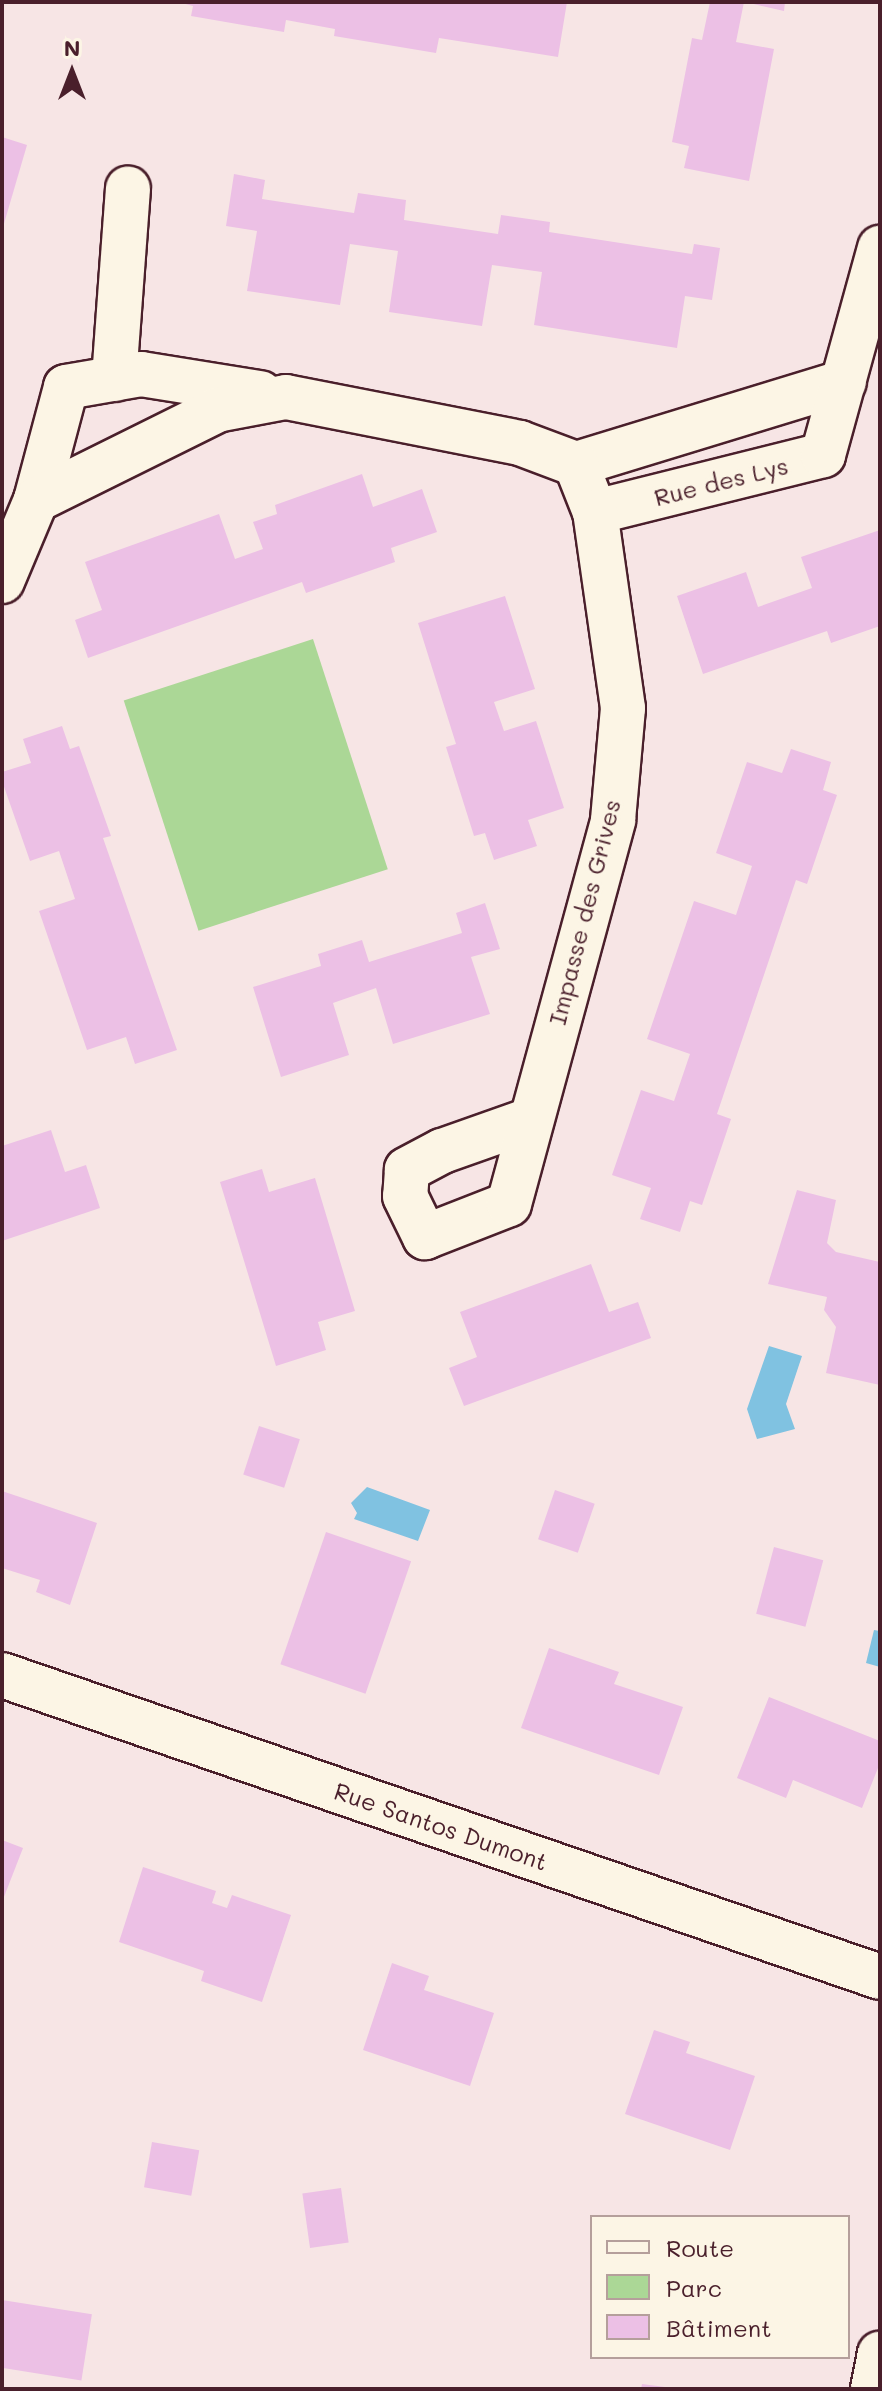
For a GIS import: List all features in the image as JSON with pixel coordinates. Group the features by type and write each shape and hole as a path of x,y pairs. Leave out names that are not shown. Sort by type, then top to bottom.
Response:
{"street":[{"path":"114,379 128,189"},
{"name":"Rue des Lys","path":"595,512 823,455 880,248"},
{"path":"2,581 36,500 66,387 141,374 286,397 520,443 576,464 844,382"},
{"path":"36,500 217,410 286,397"},
{"path":"576,464 595,512"},
{"name":"Impasse des Grives","path":"530,1120 613,820 623,708 595,512"},
{"name":"Rue Santos Dumont","path":"2,1675 880,1977"},
{"path":"873,2389 880,2354"}],"green space":[{"path":"313,639 388,869 199,931 124,700"}],"water":[{"path":"769,1346 802,1356 786,1404 795,1429 757,1439 747,1409"},
{"path":"367,1487 430,1510 418,1541 354,1519 357,1513 351,1503"},
{"path":"874,1630 880,1631 880,1667 866,1663"}],"building":[{"path":"178,2 567,2 558,57 439,38 436,53 334,36 335,29 286,20 284,32 191,16 193,6"},
{"path":"710,2 744,2 736,42 774,49 749,181 684,168 689,146 672,142 692,38 702,40"},
{"path":"745,2 785,2 784,11"},
{"path":"2,137 27,145 3,227 2,227"},
{"path":"234,174 265,180 262,199 354,213 358,193 406,200 404,220 498,234 501,215 550,222 549,232 692,254 694,244 720,248 712,300 685,296 677,348 534,325 542,272 492,265 482,326 389,312 398,251 350,244 340,305 247,291 257,231 226,226"},
{"path":"362,474 373,507 422,489 437,532 391,548 395,562 306,593 302,582 88,658 75,620 102,610 85,562 219,514 235,559 263,549 253,522 277,514 275,505"},
{"path":"880,530 880,626 831,643 827,631 703,674 677,596 746,572 758,607 812,588 801,557"},
{"path":"505,596 535,689 494,702 504,731 536,721 564,808 528,820 537,846 494,860 485,833 474,836 446,747 456,744 418,623"},
{"path":"62,726 70,749 79,746 111,836 103,838 177,1050 135,1064 126,1037 87,1050 39,911 75,899 59,851 30,861 2,781 2,772 31,763 23,739"},
{"path":"791,749 831,762 823,790 837,795 807,884 796,880 717,1114 731,1119 702,1205 690,1201 680,1232 640,1219 651,1188 612,1175 641,1090 674,1101 690,1054 647,1039 694,901 736,915 752,866 716,853 747,762 782,773"},
{"path":"485,903 500,949 471,957 490,1014 393,1044 376,988 333,1003 349,1055 281,1077 253,987 321,966 318,954 362,940 369,962 462,933 456,913"},
{"path":"51,1130 65,1172 86,1165 100,1208 2,1241 2,1146"},
{"path":"262,1169 269,1192 315,1178 355,1311 318,1322 326,1350 276,1366 220,1182"},
{"path":"797,1190 836,1200 827,1243 836,1252 880,1262 880,1385 826,1373 836,1327 824,1310 827,1297 768,1284"},
{"path":"591,1264 609,1312 638,1302 651,1338 464,1406 449,1368 477,1357 460,1312"},
{"path":"259,1426 300,1439 284,1488 243,1475"},
{"path":"555,1490 595,1504 578,1553 538,1539"},
{"path":"2,1491 97,1523 70,1605 36,1592 40,1580 2,1568"},
{"path":"326,1532 411,1561 366,1694 280,1664"},
{"path":"774,1547 823,1560 805,1627 756,1614"},
{"path":"549,1648 619,1672 614,1684 683,1707 659,1775 521,1728"},
{"path":"769,1697 880,1741 880,1763 862,1808 793,1780 786,1798 737,1778"},
{"path":"2,1840 23,1848 2,1902"},
{"path":"143,1867 216,1891 212,1903 227,1908 232,1895 291,1915 262,2002 201,1981 204,1971 119,1942"},
{"path":"392,1963 429,1976 424,1990 494,2013 470,2086 363,2050"},
{"path":"654,2030 690,2042 686,2053 755,2076 730,2150 625,2114"},
{"path":"152,2142 199,2150 191,2196 144,2187"},
{"path":"341,2188 349,2242 310,2248 302,2193"},
{"path":"2,2300 92,2314 81,2380 2,2368"},
{"path":"642,2384 665,2387 641,2389"}]}
